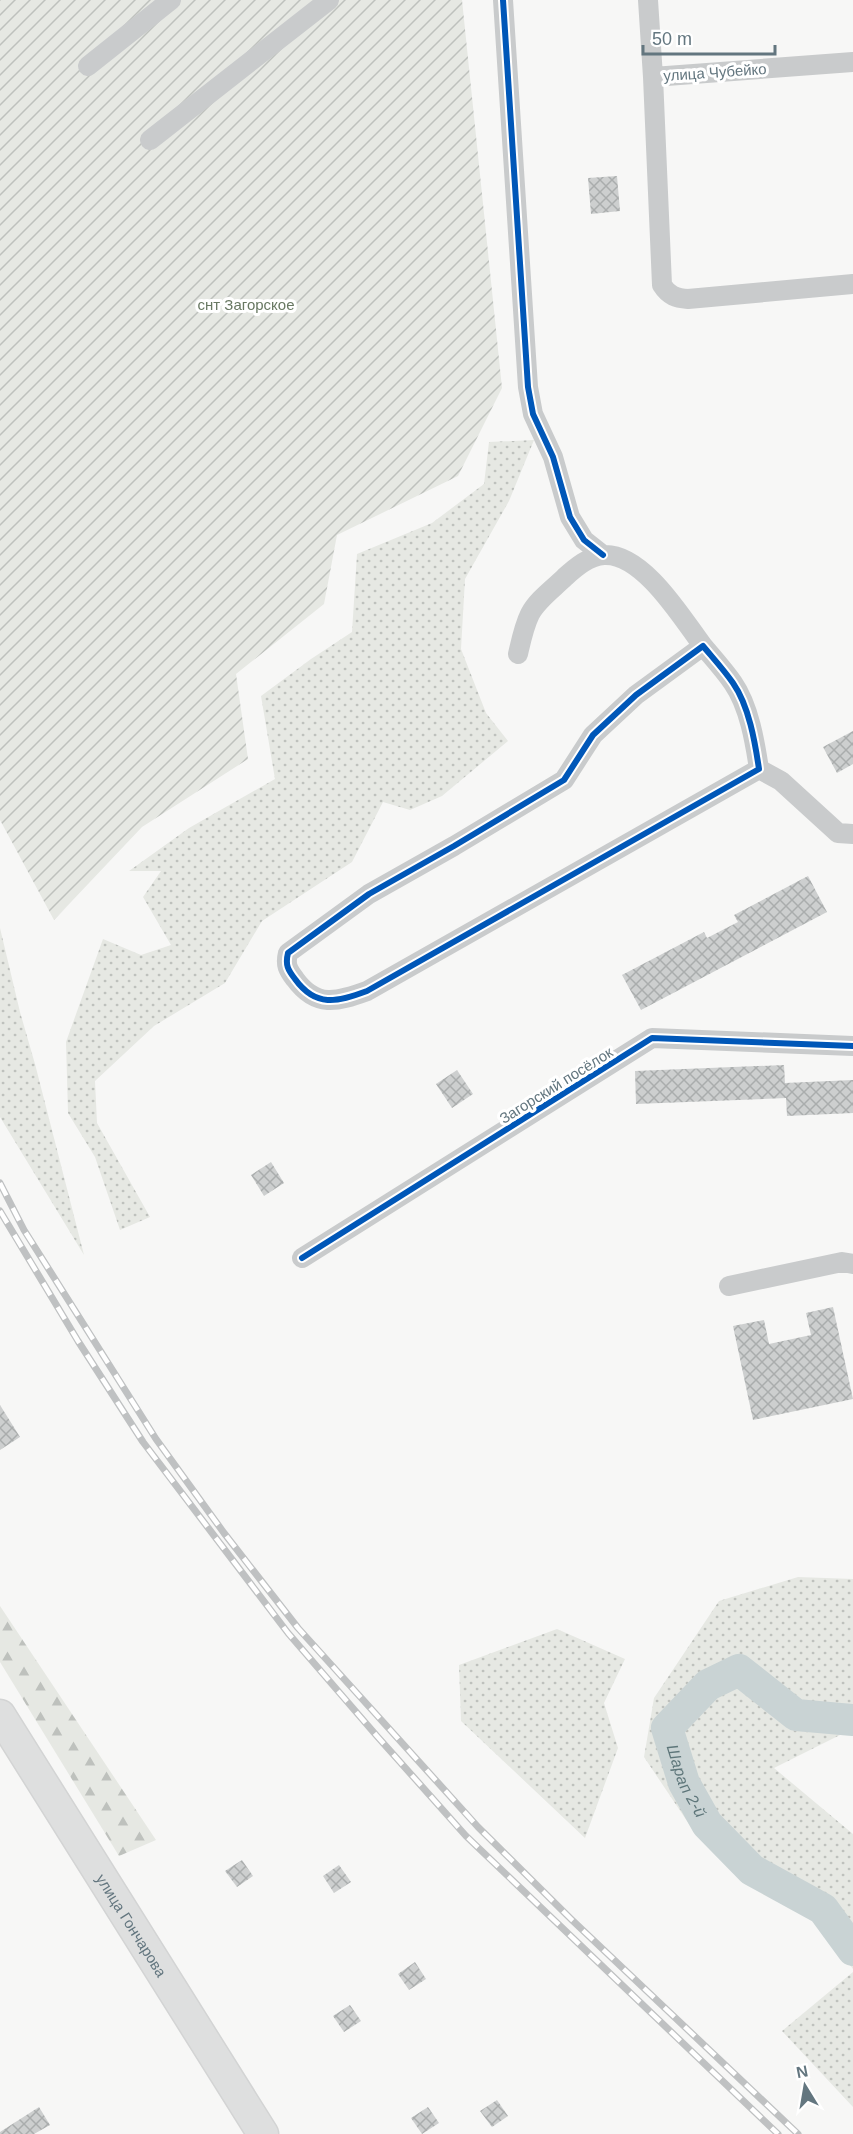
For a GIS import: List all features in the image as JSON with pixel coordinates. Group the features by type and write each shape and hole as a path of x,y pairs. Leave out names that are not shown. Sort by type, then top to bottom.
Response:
{"main road":[{"name":"улица Гончарова","path":"0,1715 263,2134"}],"street":[{"path":"88,66 171,0"},
{"path":"150,140 329,0"},
{"path":"503,0 528,387 533,414 553,457 570,517 584,540 603,555"},
{"name":"улица Чубейко","path":"648,0 653,77 853,62"},
{"path":"653,77 662,285 667,293 676,298 688,299 853,285"},
{"path":"518,654 531,613 549,592 580,563 603,555 618,556 638,567 655,584 734,684 749,719 759,769"},
{"path":"703,646 636,695 593,735 564,780 369,894 288,953 286,962 288,970 308,994 326,1000 346,999 368,991 759,769"},
{"path":"759,769 781,781 838,833 853,834"},
{"name":"Загорский посёлок","path":"302,1258 652,1038 853,1046"},
{"path":"729,1286 842,1262 853,1264"}],"green space":[{"name":"снт Загорское","path":"0,0 462,0 502,388 458,476 337,535 324,604 236,674 248,759 142,827 54,920 0,820"},
{"path":"534,440 509,501 465,579 461,649 486,713 508,741 442,796 410,810 383,802 352,862 262,921 225,983 154,1026 95,1081 97,1123 150,1217 120,1230 95,1157 68,1113 66,1042 103,939 141,955 171,945 143,897 161,871 129,871 189,828 275,779 261,696 352,632 357,554 432,523 484,484 489,442"},
{"path":"0,928 20,1012 84,1255 0,1117"},
{"path":"798,1577 853,1579 853,1733 842,1734 774,1768 853,1834 853,1969 797,1896 691,1827 644,1757 654,1698 719,1601"},
{"path":"0,1606 156,1840 119,1856 0,1662"},
{"path":"557,1629 625,1659 604,1703 618,1748 585,1838 461,1721 459,1665"},
{"path":"853,1972 853,2107 782,2031"}],"building":[{"path":"617,176 620,211 591,214 588,178"},
{"path":"853,731 853,764 837,773 823,747"},
{"path":"808,876 827,912 641,1010 622,975 704,932 707,938 738,922 734,915"},
{"path":"784,1065 785,1083 853,1080 853,1113 787,1116 786,1098 636,1104 635,1071"},
{"path":"457,1070 473,1094 452,1108 436,1084"},
{"path":"271,1162 284,1183 264,1196 251,1175"},
{"path":"833,1307 853,1399 753,1420 733,1326 764,1320 769,1344 811,1335 806,1313"},
{"path":"0,1405 20,1437 0,1450"},
{"path":"242,1860 253,1876 237,1887 225,1871"},
{"path":"339,1865 351,1882 334,1893 323,1876"},
{"path":"415,1962 426,1979 409,1990 398,1974"},
{"path":"350,2005 361,2021 344,2032 333,2016"},
{"path":"497,2100 508,2116 492,2127 480,2111"},
{"path":"39,2107 50,2125 34,2134 0,2134 0,2132"},
{"path":"428,2107 439,2123 422,2134 411,2118"}],"waterway":[{"name":"Шарап 2-й","path":"853,1720 796,1715 739,1670 708,1685 667,1728 684,1783 707,1824 752,1870 823,1909 853,1950"}],"railway":[{"path":"0,1183 24,1230 156,1439 224,1533 298,1628 478,1827 572,1920 798,2134"},
{"path":"0,1211 78,1341 143,1442 288,1633 466,1836 778,2134"}],"cycle path":[{"path":"503,0 528,387 533,414 553,457 570,517 584,540 603,555"},
{"path":"703,646 739,692 753,736 759,769 367,991 346,998 328,1000 311,995 295,979 288,967 288,953 369,894 564,780 593,735 636,695 703,646"},
{"path":"302,1258 652,1038 853,1046"}]}
